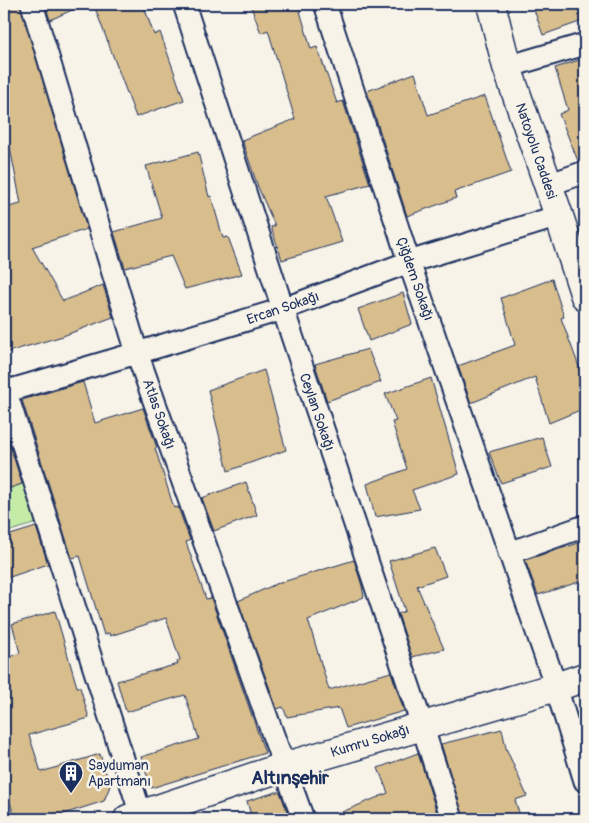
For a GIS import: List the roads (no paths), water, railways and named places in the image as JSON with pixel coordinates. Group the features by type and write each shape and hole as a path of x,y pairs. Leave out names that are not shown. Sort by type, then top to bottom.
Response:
{"street":[{"name":"Atlas Sokağı","path":"32,4 137,354 303,819"},
{"name":"Ceylan Sokağı","path":"184,4 282,309 452,819"},
{"name":"Çiğdem Sokağı","path":"325,4 409,262 556,687 585,781"},
{"name":"Natoyolu Caddesi","path":"491,4 507,67 585,296"},
{"path":"507,67 585,44"},
{"path":"548,185 585,172"},
{"name":"Ercan Sokağı","path":"4,390 137,354 282,309 409,262 559,216"},
{"path":"4,390 134,817"},
{"path":"509,554 585,526"},
{"name":"Kumru Sokağı","path":"134,817 283,767 585,677"}],"place":[{"name":"Sayduman Apartmanı","path":"71,794"}],"district":[{"name":"Altınşehir","path":"290,778"}]}
